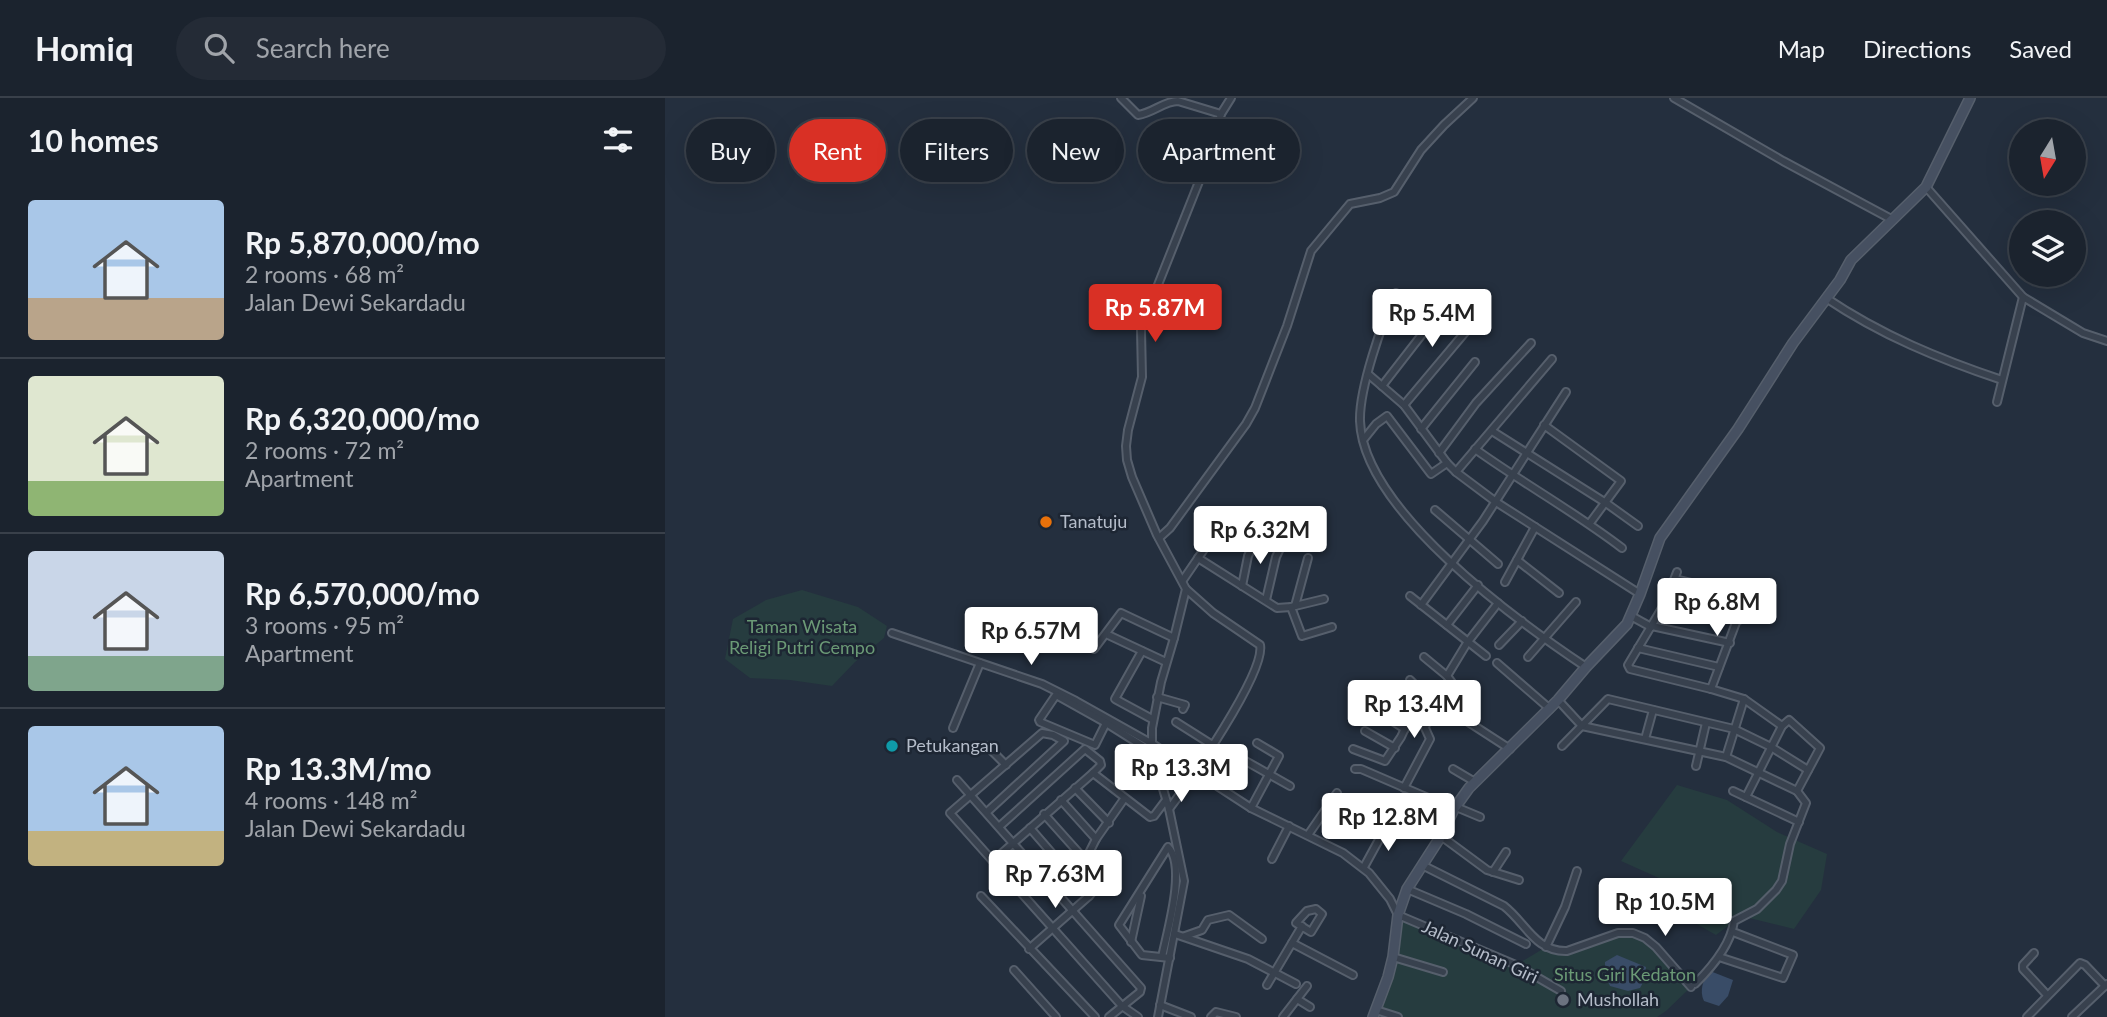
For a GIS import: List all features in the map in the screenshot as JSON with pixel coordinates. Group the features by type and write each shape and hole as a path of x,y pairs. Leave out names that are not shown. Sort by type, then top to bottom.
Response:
{"street":[{"path":"1121,98 1138,115 1148,114 1171,101 1221,114"},
{"path":"1169,809 1214,746 1252,675 1261,652 1260,645 1213,613 1186,589 1159,538 1132,477 1126,446 1142,377 1142,330 1208,159 1221,114 1231,98"},
{"path":"1159,538 1170,528 1247,425 1287,326 1311,251 1350,204 1388,196 1394,192 1421,150 1473,98"},
{"path":"1674,98 1772,155 1893,220"},
{"path":"1398,1017 1375,1013 1393,957 1398,915 1407,889 1441,836 1455,808 1475,782 1550,709 1627,624 1658,541 1738,429 1851,260 1926,187 1970,98"},
{"path":"1926,187 2023,297 2083,334 2107,341"},
{"path":"1396,293 1386,315 1368,374 1360,417 1374,472 1419,533 1452,564 1498,603 1586,667"},
{"path":"1997,402 2023,297"},
{"path":"1826,298 1884,334 2002,380"},
{"path":"1384,325 1393,319 1407,299"},
{"path":"1404,405 1483,311"},
{"path":"1382,386 1434,319"},
{"path":"1439,453 1476,403 1531,343"},
{"path":"1456,472 1552,359"},
{"path":"1421,429 1475,362"},
{"path":"1368,374 1404,405 1456,472 1496,502 1640,594"},
{"path":"1421,605 1496,502 1566,392"},
{"path":"1364,439 1376,424 1387,416 1431,474 1447,463"},
{"path":"1544,425 1621,480 1621,484 1590,523"},
{"path":"1492,431 1607,503 1638,526"},
{"path":"1475,449 1511,475 1590,523 1622,548"},
{"path":"1435,510 1498,564"},
{"path":"1183,580 1221,523 1231,516 1263,542"},
{"path":"1505,582 1535,527"},
{"path":"1242,586 1248,556 1257,537"},
{"path":"1266,600 1276,557 1285,538"},
{"path":"1198,558 1277,608 1324,599"},
{"path":"1308,558 1293,607 1302,636 1332,627"},
{"path":"1517,561 1559,593"},
{"path":"1711,689 1739,620 1746,595 1676,576 1665,603 1629,665 1631,671 1744,699 1782,726"},
{"path":"1447,625 1478,585"},
{"path":"1166,958 1175,934 1184,881 1169,809 1152,752 1152,719 1186,589"},
{"path":"1410,596 1486,656"},
{"path":"1447,676 1467,643 1498,603"},
{"path":"1528,657 1576,603"},
{"path":"1665,603 1739,620"},
{"path":"1094,649 1122,613 1174,638"},
{"path":"1631,616 1652,626 1730,643"},
{"path":"1499,645 1522,621"},
{"path":"892,633 1051,688 1151,743 1251,808 1343,853 1364,867 1390,899 1398,915"},
{"path":"1106,634 1166,662"},
{"path":"1638,648 1719,667"},
{"path":"1142,651 1115,699 1152,719"},
{"path":"1424,657 1447,676 1463,697 1459,716"},
{"path":"953,729 980,663"},
{"path":"1497,663 1550,709"},
{"path":"1410,680 1422,692 1510,748"},
{"path":"1353,749 1383,762 1395,748 1422,692"},
{"path":"1106,723 1093,746 1039,721 1056,695 1106,723 1152,752"},
{"path":"1157,697 1185,705 1184,709"},
{"path":"1404,788 1430,739 1425,727 1433,698"},
{"path":"1562,746 1607,699 1734,729 1772,747 1808,770"},
{"path":"1726,757 1744,699"},
{"path":"1422,864 1504,906 1535,940 1546,947 1567,951 1618,933 1633,933 1656,947 1693,985 1719,957 1733,932 1734,921 1757,909 1776,890 1782,881 1790,844 1806,803 1797,791 1726,757 1582,726 1558,700"},
{"path":"1645,740 1653,710"},
{"path":"1383,715 1405,729"},
{"path":"1746,797 1787,720 1819,747 1797,791"},
{"path":"1177,722 1214,746"},
{"path":"1696,766 1706,723"},
{"path":"1365,731 1395,748"},
{"path":"987,811 1064,741 1042,733 951,814 1122,1006 1138,1017"},
{"path":"1251,808 1279,756 1257,743"},
{"path":"988,746 1006,765"},
{"path":"993,861 1101,763 1085,749 1000,826"},
{"path":"1242,759 1290,786"},
{"path":"1355,769 1361,769 1480,817"},
{"path":"1453,769 1475,782"},
{"path":"1093,773 1124,799 1152,817 1166,800"},
{"path":"957,780 1141,988 1140,992 1109,1017"},
{"path":"1075,788 1109,823"},
{"path":"1733,791 1799,822"},
{"path":"1308,835 1338,793"},
{"path":"1085,861 1096,839 1124,799"},
{"path":"1061,800 1096,839"},
{"path":"1029,948 1074,910 1103,880 1044,814"},
{"path":"1364,867 1387,825"},
{"path":"1272,859 1289,826"},
{"path":"1030,828 1089,896"},
{"path":"1441,836 1493,872 1519,880"},
{"path":"1158,1017 1160,1006 1177,876 1170,847 1119,925 1144,956 1166,958"},
{"path":"1493,872 1506,852"},
{"path":"1160,860 1175,864"},
{"path":"1546,947 1565,907 1577,872"},
{"path":"1407,889 1526,944"},
{"path":"1132,942 1142,891"},
{"path":"981,896 1095,1017"},
{"path":"1185,936 1202,930 1208,920 1229,915 1262,939"},
{"name":"Jalan Sunan Giri","path":"1398,915 1516,965 1562,991"},
{"path":"1266,985 1302,926"},
{"path":"1719,957 1783,978 1793,956 1733,932"},
{"path":"1175,934 1248,959 1296,984"},
{"path":"1292,943 1353,975"},
{"path":"2034,953 2023,965 2023,969 2047,995"},
{"path":"1393,957 1443,972"},
{"path":"2027,1017 2080,963 2106,985 2072,1017"},
{"path":"1014,970 1056,1017"},
{"path":"1283,1017 1307,986"},
{"path":"1297,999 1310,1007"},
{"path":"1160,1006 1191,1017"},
{"path":"1211,1017 1216,1012 1236,1017"}],"green space":[{"name":"Taman Wisata Religi Putri Cempo","path":"802,590 858,607 887,626 884,638 832,686 750,678 725,659 733,619 766,600"},
{"path":"1677,785 1727,800 1777,832 1827,854 1821,890 1794,929 1741,916 1716,935 1658,902 1670,883 1621,861"},
{"name":"Situs Giri Kedaton","path":"1402,919 1516,965 1546,947 1559,951 1626,932 1647,940 1691,987 1657,1017 1375,1017 1397,958"}],"water":[{"path":"1617,955 1646,967 1645,979 1640,988 1628,991 1610,986 1605,975 1605,962"},
{"path":"1710,971 1733,980 1728,996 1719,1006 1704,1001 1702,985"}],"place":[{"name":"Tanatuju","path":"1046,522"},
{"name":"Petukangan","path":"892,746"},
{"name":"Mushollah","path":"1563,1000"}]}
